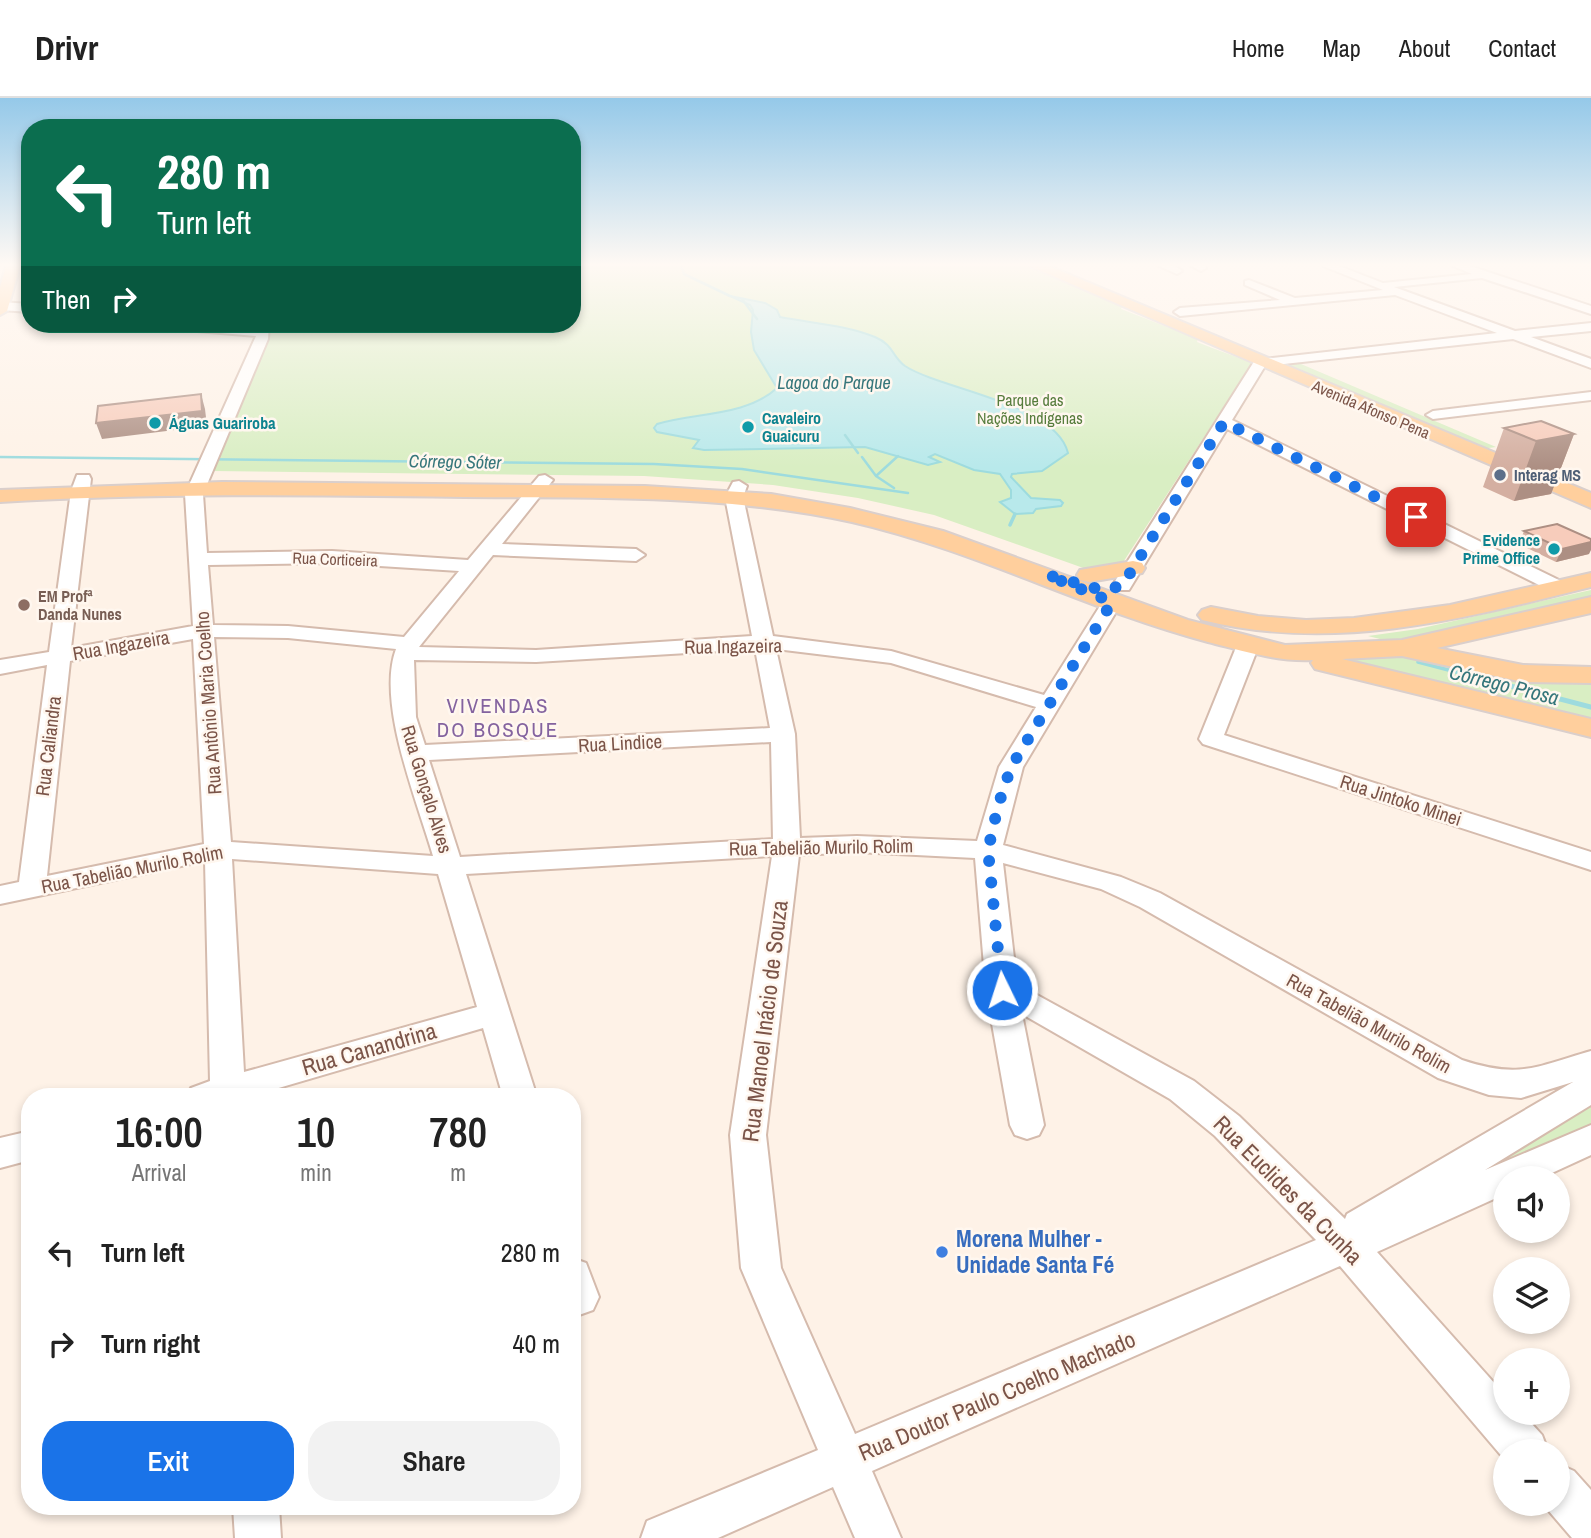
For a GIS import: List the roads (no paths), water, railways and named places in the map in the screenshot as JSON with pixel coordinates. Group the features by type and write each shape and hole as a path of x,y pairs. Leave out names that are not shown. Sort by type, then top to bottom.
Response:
{"main road":[{"name":"Avenida Afonso Pena","path":"1193,333 1230,349 1294,367 1433,415 1591,501"},
{"name":"Avenida Afonso Pena","path":"1217,333 1259,357"},
{"name":"Avenida Afonso Pena","path":"1294,367 1474,452 1498,452 1503,455"},
{"path":"1503,455 1508,458 1534,457 1591,480"},
{"path":"4,486 81,485 205,470 817,495 895,510 960,528 1025,553 1216,616 1322,629 1492,670 1538,676 1591,675"},
{"path":"736,491 850,515 982,552 1047,575 1102,590 1122,585 1179,626 1591,729"},
{"path":"982,552 1025,553"},
{"path":"1322,629 1400,621 1591,580"},
{"path":"1560,588 1584,606"},
{"path":"1285,653 1402,648 1584,606"}],"street":[{"name":"Rua Antônio Maria Coelho","path":"219,1088 218,849 198,559 205,470 261,333"},
{"path":"1509,333 1591,364"},
{"path":"1294,367 1531,333"},
{"path":"1027,1125 1002,990 988,850 998,806 1011,767 1224,422 1259,357"},
{"path":"1433,415 1591,396"},
{"path":"1224,422 1560,588"},
{"name":"Rua Caliandra","path":"32,888 58,656 81,485"},
{"path":"408,648 478,558 540,485"},
{"name":"Rua Manoel Inácio de Souza","path":"736,491 762,642 783,734 787,845 748,1135 761,1268 878,1538"},
{"name":"Rua Corticeira","path":"198,559 636,555"},
{"name":"Rua Ingazeira","path":"0,667 202,631 274,632 408,648 536,656 762,642 888,657 936,668 1051,705"},
{"name":"Rua Jintoko Minei","path":"1248,645 1211,739 1591,861"},
{"name":"Rua Gonçalo Alves","path":"408,648 401,666 404,717 517,1088"},
{"name":"Rua Lindice","path":"415,753 783,734"},
{"name":"Rua Tabelião Murilo Rolim","path":"0,895 218,849 451,866 787,845 857,844 988,850 1111,883 1150,900 1387,1035 1450,1069 1489,1083 1521,1085 1591,1064"},
{"name":"Rua Euclides da Cunha","path":"1002,990 1059,1019 1182,1090 1227,1126 1515,1439"},
{"name":"Rua Canandrina","path":"243,1088 495,1013"},
{"name":"Rua Doutor Paulo Coelho Machado","path":"664,1538 1339,1245 1591,1088"},
{"path":"1339,1245 1591,1139"},
{"path":"0,1153 21,1147"},
{"path":"1570,1501 1591,1525"},
{"path":"257,1515 258,1538"}],"water":[{"name":"Lagoa do Parque","path":"751,333 865,333 875,337 886,344 905,366 922,375 1021,410 1043,422 1059,436 1068,453 1042,471 1012,474 1011,477 1031,498 1060,500 1063,503 1061,506 1036,509 1033,513 1015,514 1000,502 1011,498 1011,490 1000,474 974,470 935,454 929,457 940,462 928,465 865,447 704,450 693,448 699,440 657,432 654,428 657,424 735,409 764,397 777,388 754,350"}],"waterway":[{"path":"845,435 858,453"},
{"name":"Córrego Prosa","path":"876,476 898,456"},
{"name":"Córrego Sóter","path":"0,457 654,464 742,469 908,493"},
{"path":"862,457 876,476"},
{"name":"Córrego Prosa","path":"876,476 894,488"},
{"name":"Córrego Prosa","path":"1010,525 1015,514"},
{"name":"Córrego Prosa","path":"1418,662 1475,677"},
{"name":"Córrego Prosa","path":"1468,675 1591,707"}],"place":[{"name":"Águas Guariroba","path":"155,423"},
{"name":"Cavaleiro Guaicuru","path":"748,427"},
{"name":"Interag MS","path":"1500,475"},
{"name":"Evidence Prime Office","path":"1554,549"},
{"name":"EM Profª Danda Nunes","path":"24,605"},
{"name":"Morena Mulher - Unidade Santa Fé","path":"942,1252"}],"district":[{"name":"VIVENDAS DO BOSQUE","path":"498,718"}],"park label":[{"name":"Parque das Nações Indígenas","path":"1030,409"}]}
